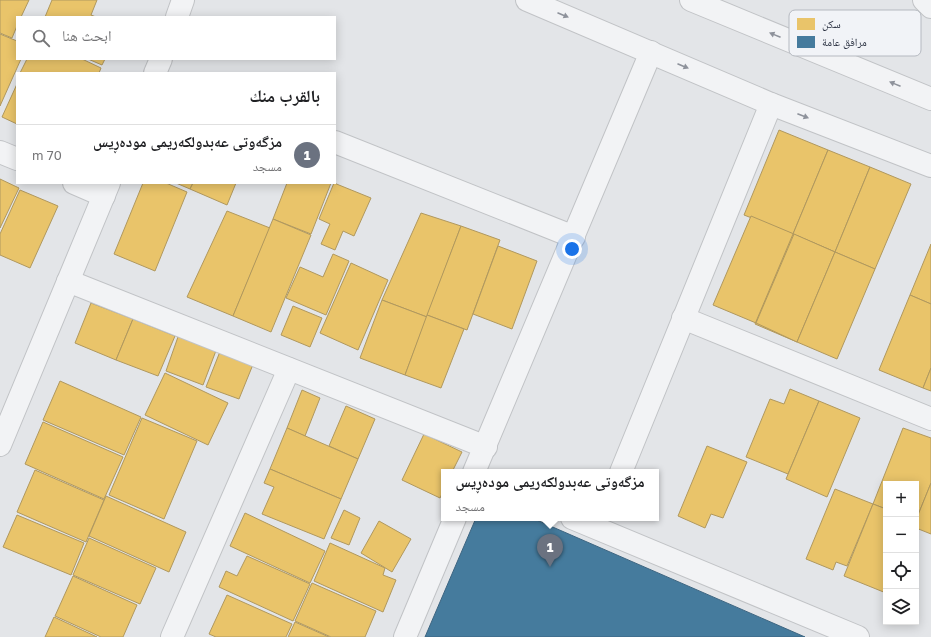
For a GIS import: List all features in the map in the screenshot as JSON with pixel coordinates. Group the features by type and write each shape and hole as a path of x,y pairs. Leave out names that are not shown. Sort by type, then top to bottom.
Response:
{"street":[{"path":"177,16 184,0"},
{"path":"527,0 771,104 931,166"},
{"path":"691,0 789,40"},
{"path":"924,0 931,7"},
{"path":"475,469 651,52"},
{"path":"827,56 931,99"},
{"path":"622,469 771,104"},
{"path":"336,142 574,237"},
{"path":"0,152 16,159"},
{"path":"0,445 8,402 68,281 107,189 80,184"},
{"path":"68,281 486,447"},
{"path":"683,318 931,419"},
{"path":"172,637 289,369"},
{"path":"405,637 454,521"},
{"path":"589,521 600,523 858,637"}],"building: سكن":[{"path":"0,0 29,0 21,16 16,16 16,28 12,38 0,33"},
{"path":"52,0 97,0 91,15 94,16 45,16"},
{"path":"0,34 16,41 16,60 21,60 0,106"},
{"path":"26,60 84,60 101,68 99,72 20,72"},
{"path":"90,60 104,60 102,65"},
{"path":"16,86 16,124 2,117"},
{"path":"779,130 828,150 793,234 744,215"},
{"path":"828,150 870,167 835,252 793,234"},
{"path":"870,167 911,184 875,269 835,252"},
{"path":"0,179 19,188 0,228"},
{"path":"143,184 168,184 187,192 155,271 114,254"},
{"path":"178,184 192,184 190,189"},
{"path":"192,184 236,184 227,205 190,189"},
{"path":"287,184 331,184 311,234 273,219"},
{"path":"334,184 371,198 354,236 343,231 335,250 321,244 330,224 319,219"},
{"path":"20,190 58,206 30,268 0,255 0,234"},
{"path":"227,211 270,228 233,316 187,297"},
{"path":"421,213 461,226 427,317 382,300"},
{"path":"751,216 794,234 756,323 713,305"},
{"path":"273,219 311,235 271,332 233,316"},
{"path":"461,226 500,240 467,330 427,315"},
{"path":"793,234 835,252 797,342 755,324"},
{"path":"794,234 835,252 797,342 756,323"},
{"path":"931,244 931,304 910,295"},
{"path":"498,246 537,261 512,329 473,314"},
{"path":"835,252 875,269 837,359 797,342"},
{"path":"333,254 349,261 326,315 286,298 300,267 323,277"},
{"path":"351,263 388,280 358,350 320,333"},
{"path":"910,295 931,304 931,368 923,388 879,370"},
{"path":"382,300 427,317 405,375 360,358"},
{"path":"91,303 133,319 116,360 75,343"},
{"path":"293,306 322,318 310,347 281,335"},
{"path":"427,315 464,329 441,388 405,375"},
{"path":"133,319 175,336 158,376 116,360"},
{"path":"179,334 217,348 203,385 166,371"},
{"path":"221,349 254,362 239,399 206,387"},
{"path":"931,368 931,391 923,388"},
{"path":"165,373 228,403 208,445 145,415"},
{"path":"60,381 141,417 124,455 43,420"},
{"path":"790,389 819,401 788,474 746,457 770,399 784,404"},
{"path":"302,390 320,398 305,436 287,428"},
{"path":"819,401 860,418 827,497 786,479"},
{"path":"346,406 375,419 358,459 329,446"},
{"path":"142,418 197,441 164,519 109,495"},
{"path":"43,422 123,457 104,499 25,464"},
{"path":"287,428 358,459 341,499 270,469"},
{"path":"903,428 931,438 931,483 919,513 919,481 883,481 883,508 873,504"},
{"path":"424,434 462,452 454,469 441,469 440,498 402,480"},
{"path":"707,446 747,462 723,518 711,514 705,528 678,516"},
{"path":"270,469 341,499 324,539 262,514 274,487 264,483"},
{"path":"35,470 104,500 86,542 17,512"},
{"path":"931,483 931,534 919,529 919,513"},
{"path":"835,489 873,504 847,566 836,562 833,570 806,559"},
{"path":"106,496 186,532 169,572 89,536"},
{"path":"873,504 883,508 883,592 844,576"},
{"path":"344,510 360,518 349,545 331,538"},
{"path":"245,513 325,551 310,583 230,546"},
{"path":"17,515 84,543 71,575 3,547"},
{"path":"379,521 411,539 392,572 361,553"},
{"path":"89,538 156,568 140,604 73,575"},
{"path":"330,543 385,568 383,575 396,580 383,612 314,581"},
{"path":"583,550 647,627 635,637 496,637 489,629"},
{"path":"247,556 310,584 293,621 219,587 226,571 237,576"},
{"path":"73,576 137,605 123,637 101,637 55,616"},
{"path":"312,583 376,611 365,637 331,637 295,621"},
{"path":"227,595 292,624 286,637 216,637 209,634"},
{"path":"54,617 97,637 45,637"},
{"path":"295,622 329,637 288,637"},
{"path":"456,623 470,637 443,637"}],"building: مرافق عامة":[{"path":"475,521 539,521 805,637 425,637"}],"place":[{"name":"مزگەوتی عەبدولکەریمی مودەڕیس","path":"550,567"}]}
